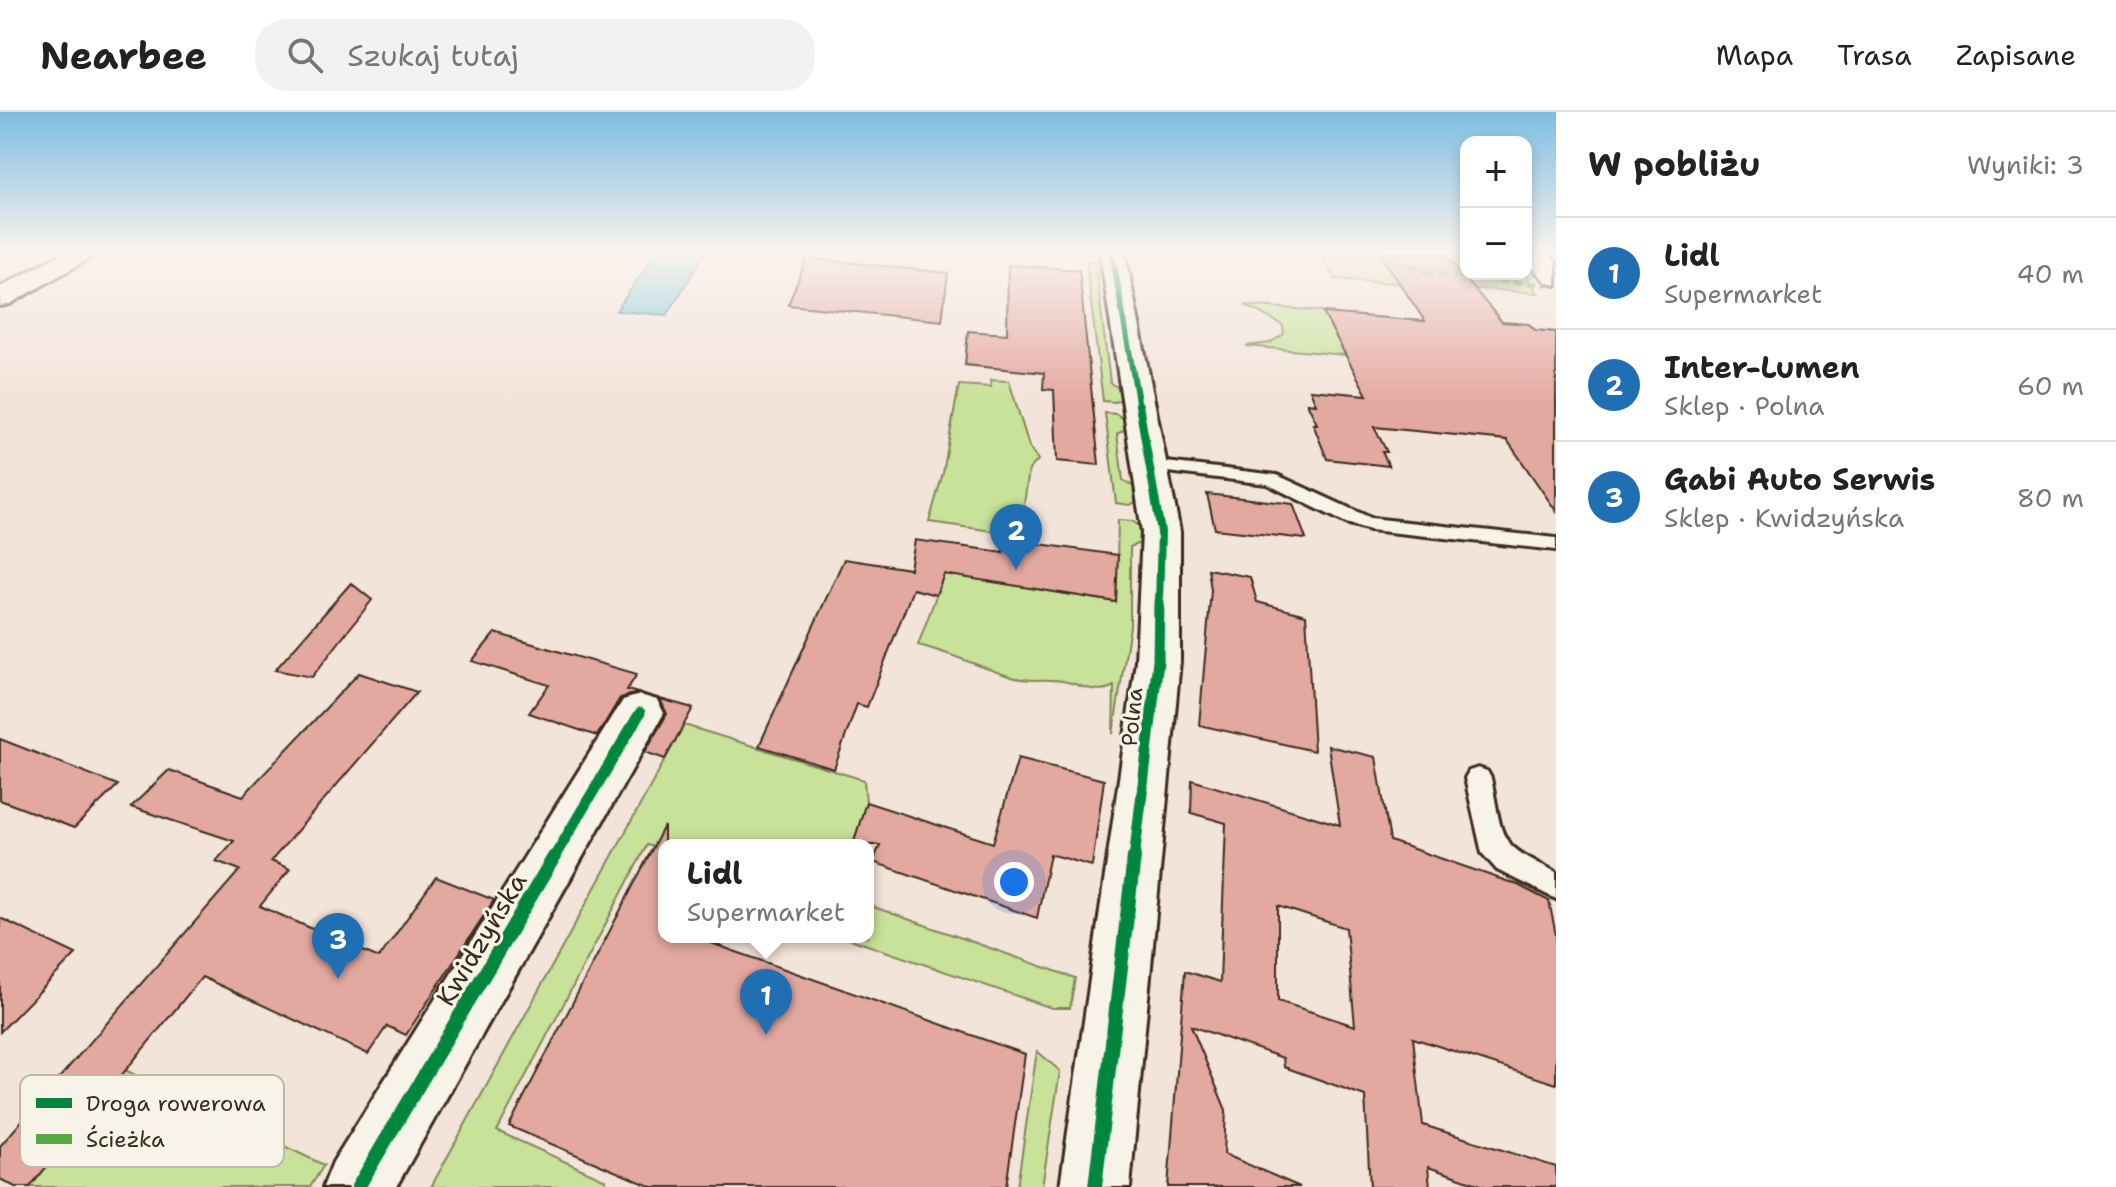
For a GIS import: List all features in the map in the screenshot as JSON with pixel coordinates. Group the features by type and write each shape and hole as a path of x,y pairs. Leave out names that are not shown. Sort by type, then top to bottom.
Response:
{"street":[{"name":"Polna","path":"1095,1187 1158,661 1162,544 1121,303"},
{"name":"Kwidzyńska","path":"358,1187 640,713"}],"lane":[{"path":"1149,465 1271,479 1353,519 1370,524 1556,544"},
{"path":"1478,778 1491,845 1507,861 1556,886"}],"green space":[{"path":"1091,303 1100,303 1110,383 1122,390 1124,398 1115,402 1103,401"},
{"path":"1245,305 1333,312 1357,356 1246,346 1270,343 1284,334 1283,326 1279,323"},
{"path":"990,380 1009,381 1029,446 1038,460 1029,470 1022,517 1008,515 1007,533 929,522 943,473 959,385 991,387"},
{"path":"1105,413 1127,420 1128,428 1117,434 1123,480 1138,489 1140,500 1130,505 1116,503"},
{"path":"1118,520 1132,521 1144,529 1145,541 1130,547 1130,626 1113,734 1114,686 1096,690 1060,681 1019,679 918,645 944,574 1116,602"},
{"path":"684,725 864,780 866,802 855,839 658,839 658,848 647,845 497,1131 606,1180 604,1187 431,1187"},
{"path":"874,907 1075,978 1070,1008 1052,1008 862,943 874,943"},
{"path":"1037,1051 1060,1071 1042,1187 1017,1187"},
{"path":"284,1146 324,1165 310,1187 30,1187 46,1167 284,1167"}],"water":[{"path":"621,303 674,303 667,315 616,311"}],"building":[{"path":"789,303 944,303 942,321"},
{"path":"1007,303 1082,303 1099,465 1057,461 1054,390 1043,389 1044,373 965,365 968,331 1007,334"},
{"path":"1413,303 1486,303 1502,322 1529,324 1535,330 1556,332 1556,511 1507,440 1374,427 1387,452 1382,452 1389,466 1327,459 1307,403 1316,404 1310,390 1367,395 1323,313 1425,321"},
{"path":"1207,494 1293,504 1306,539 1215,529"},
{"path":"1004,539 1118,555 1116,602 944,574 936,595 913,589 867,707 857,704 834,769 759,746 844,559 910,569 915,540 1003,552"},
{"path":"1208,569 1250,577 1257,602 1306,615 1314,751 1199,725 1211,590"},
{"path":"351,583 372,600 312,677 275,670"},
{"path":"495,633 637,674 627,690 638,693 620,698 597,736 529,713 549,685 472,661"},
{"path":"359,673 417,692 271,861 290,869 260,906 379,958 436,877 494,900 406,1035 387,1026 368,1054 202,977 122,1075 62,1075 240,870 216,861 234,841 131,807 169,770 243,796"},
{"path":"660,699 693,708 665,759 645,752 667,714"},
{"path":"0,739 118,785 74,828 0,800"},
{"path":"1328,746 1376,757 1390,841 1518,885 1549,901 1556,935 1556,1084 1413,1038 1423,1125 1556,1167 1556,1187 1487,1187 1428,1167 1430,1187 1370,1187 1365,1096 1284,1067 1283,1058 1191,1026 1226,1110 1224,1154 1300,1187 1168,1187 1185,971 1220,982 1226,823 1191,813 1192,780 1340,825","holes":["1278,906 1346,928 1355,1026 1278,1001"]},
{"path":"1018,758 1104,780 1092,866 1050,854 1037,918 874,862 880,845 874,845 874,839 855,839 866,802 993,843"},
{"path":"664,826 664,839 658,839 658,943 711,943 1025,1054 1006,1187 652,1187 509,1126"},
{"path":"0,918 76,954 0,1032"},
{"path":"20,1123 20,1167 46,1167 30,1187 15,1187 0,1179 0,1146"}],"cycle path":[{"path":"1095,1187 1158,661 1161,532 1121,303"},
{"path":"358,1187 640,713"}],"place":[{"name":"Inter-Lumen","path":"1016,570"},
{"name":"Gabi Auto Serwis","path":"338,979"},
{"name":"Lidl","path":"766,1035"}]}
